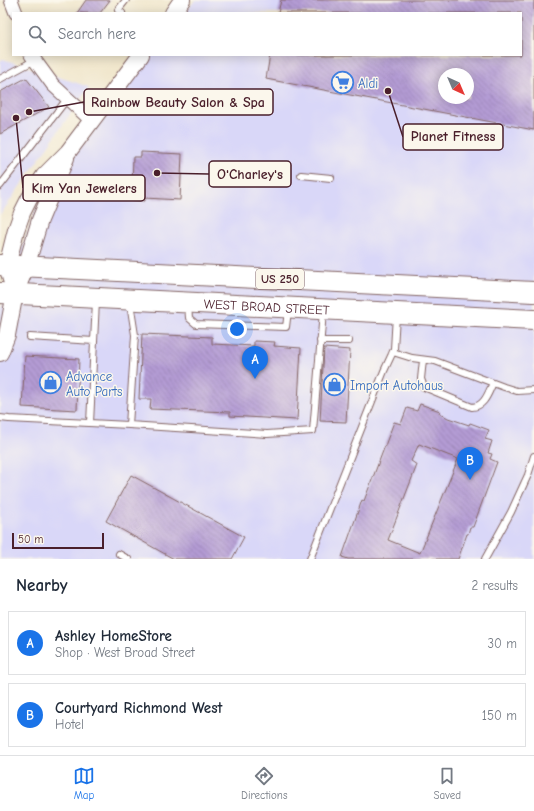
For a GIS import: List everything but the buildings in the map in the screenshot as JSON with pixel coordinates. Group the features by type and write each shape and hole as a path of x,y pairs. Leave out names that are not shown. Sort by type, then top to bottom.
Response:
{"main road":[{"name":"WEST BROAD STREET","path":"11,266 534,292"},
{"name":"WEST BROAD STREET","path":"8,293 534,320"}],"street":[{"path":"11,0 16,12"},
{"path":"174,12 182,0"},
{"path":"0,353 7,335 8,293 11,266 40,220 68,152 140,56"},
{"path":"33,57 53,85 92,121"}],"lane":[{"path":"121,12 118,10 126,0"},
{"path":"0,79 33,57"},
{"path":"0,186 68,99"},
{"path":"301,175 331,178"},
{"path":"90,423 96,298"},
{"path":"129,300 135,335 129,425"},
{"path":"0,418 267,434 313,431 323,309"},
{"path":"310,559 384,371 393,352 396,313"},
{"path":"30,337 94,341"},
{"path":"320,341 350,340"},
{"path":"393,352 412,358 435,361 517,391 534,390"},
{"path":"423,360 421,379 424,387 472,407 477,407 484,401 493,383"},
{"path":"485,559 511,512 528,475 534,456"},
{"path":"119,554 128,559"}],"shaded area":[{"path":"195,0 534,0 534,559 0,559 0,309 38,202 151,56 522,56 522,12 186,12"},
{"path":"3,59 89,87 0,215 0,61"}],"place":[{"name":"Aldi","path":"342,83"},
{"name":"Planet Fitness","path":"388,91"},
{"name":"Rainbow Beauty Salon & Spa","path":"29,112"},
{"name":"Kim Yan Jewelers","path":"16,118"},
{"name":"O'Charley's","path":"157,173"},
{"name":"Ashley HomeStore","path":"255,379"},
{"name":"Advance Auto Parts","path":"51,383"},
{"name":"Import Autohaus","path":"335,385"},
{"name":"Courtyard Richmond West","path":"470,480"}]}
